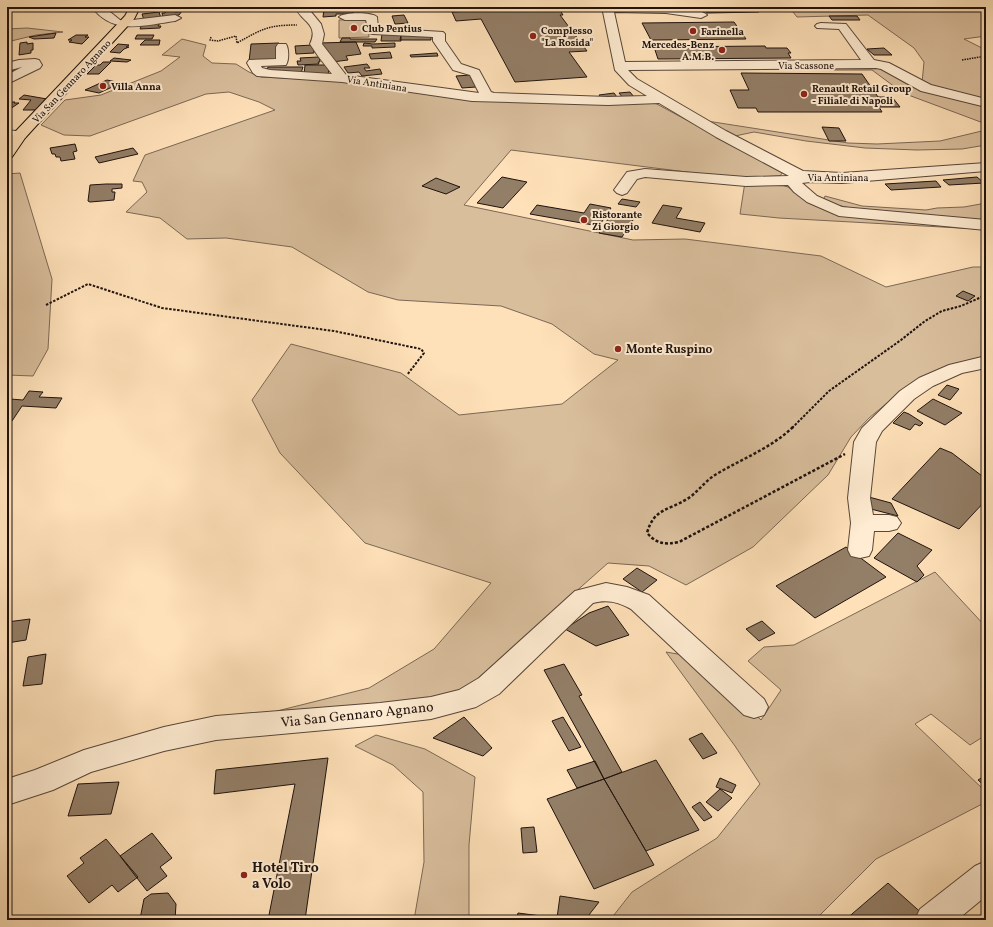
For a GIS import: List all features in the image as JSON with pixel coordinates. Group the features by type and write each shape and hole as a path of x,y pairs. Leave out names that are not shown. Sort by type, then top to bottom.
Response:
{"main road":[{"name":"Via San Gennaro Agnano","path":"7,154 14,135 124,24 133,14 135,7"}],"street":[{"path":"97,7 116,22 124,24 175,18"},
{"path":"302,7 301,8 315,24"},
{"path":"318,7 353,7"},
{"path":"607,8 665,9 701,15"},
{"name":"Via Antiniana","path":"607,8 619,66 624,75 633,82 721,134 798,175 809,177 842,178 986,167"},
{"name":"Via Antiniana","path":"345,17 371,17 373,32 435,32 440,36 439,41 457,67 475,73 486,94 499,98"},
{"name":"Via Antiniana","path":"315,24 319,31 319,37 316,44 320,53 325,60 332,64 342,78 472,97 608,101 662,99"},
{"path":"821,26 842,26 870,64"},
{"path":"282,47 282,62 252,63 254,67 261,73 342,78"},
{"path":"7,67 30,62 35,63 36,65 7,80"},
{"name":"Via Scassone","path":"619,66 870,64 885,66 909,80 931,90 986,103"},
{"path":"622,190 632,175 644,173 734,180 794,180 809,177"},
{"path":"794,180 795,184 812,199 839,211 986,225"},
{"path":"860,550 863,524 859,498 865,442 873,428 907,395 926,382 956,369 986,362"},
{"path":"863,524 889,523"},
{"name":"Via San Gennaro Agnano","path":"7,792 42,781 84,762 164,739 216,728 402,712 431,708 466,699 489,686 584,597 601,591 620,593 640,602 754,707"},
{"path":"932,920 986,876"}],"path":[{"path":"211,37 210,40 218,40 236,36 237,43 251,37 262,29 276,25 315,24"},
{"path":"962,60 986,56"},
{"path":"46,305 88,284 162,308 334,331 421,349 424,353 407,375"},
{"path":"865,442 678,542 666,545 654,542 647,533 648,524 653,516 692,495 699,486 714,476 773,444 789,432 829,391 940,312 960,306 986,295"}],"shaded area":[{"path":"789,7 986,7 986,36 964,39 986,50 986,101 922,83 924,62 914,48 868,15 797,17"},
{"name":"Club Pentius","path":"367,19 369,37 339,38 339,20"},
{"path":"27,28 63,32 36,35 7,42 7,29"},
{"path":"182,39 206,45 203,56 212,63 236,64 261,77 343,81 417,92 655,103 783,172 780,176 735,178 511,150 464,205 633,240 685,239 821,256 886,287 973,267 986,267 986,357 950,365 910,384 869,418 851,437 828,475 753,547 686,585 649,566 608,563 467,688 442,697 379,705 277,711 369,688 434,649 491,583 365,543 280,453 252,400 291,344 401,373 459,415 562,404 618,360 594,354 552,324 501,306 398,300 368,292 292,247 226,238 187,239 160,218 126,212 147,192 142,182 133,181 145,155 275,110 259,102 229,92 206,94 90,136 64,135 41,125 65,100 101,95 161,71 180,57 162,55"},
{"path":"877,67 916,87 986,107 986,124 903,93 872,70 829,70 828,68"},
{"path":"707,121 848,143 877,144 940,141 986,130 986,145 962,149 917,150 865,148 806,141 754,132 735,136"},
{"path":"20,173 52,279 48,349 33,376 7,375 7,279 9,271 7,174"},
{"path":"745,182 775,183 788,187 803,198 821,208 843,215 978,229 779,218 740,214"},
{"path":"825,196 862,206 926,210 964,207 986,203 986,220 858,210 825,202"},
{"path":"935,572 986,627 986,735 970,745 931,714 915,724 986,792 986,802 876,859 815,920 610,920 632,892 717,838 760,784 735,746 666,652 695,657 761,720 781,690 748,661 764,647 794,645"},
{"path":"376,735 425,749 475,777 469,845 469,920 414,920 424,862 423,792 393,765 355,746"}],"building":[{"path":"170,7 190,8 185,11 166,10"},
{"name":"Complesso \"La Rosida\"","path":"558,7 563,15 560,15 587,51 569,52 587,77 515,82 481,19 456,21 452,12"},
{"path":"704,7 756,7 759,12 707,13"},
{"path":"353,8 353,14 336,14 336,16 323,17 324,9"},
{"path":"166,10 176,12 182,11 179,15 163,17 162,13 165,13"},
{"path":"159,12 161,18 144,20 142,14"},
{"path":"404,15 408,23 395,24 392,16"},
{"path":"829,16 857,16 860,20 832,20"},
{"path":"143,22 160,23 158,26 161,26 160,28 140,29"},
{"name":"Farinella","path":"734,22 746,39 651,40 642,23"},
{"path":"56,33 54,38 34,39 29,37"},
{"path":"382,34 401,35 401,41 381,41"},
{"path":"431,34 431,40 400,40 401,35"},
{"path":"76,35 88,35 85,37 89,37 82,44 69,42 72,40 68,40"},
{"path":"137,35 154,35 152,39 135,39"},
{"path":"342,38 377,39 375,42 340,42"},
{"path":"145,40 160,40 159,45 140,45"},
{"path":"27,42 27,44 33,43 33,50 31,50 31,53 19,55 20,43"},
{"path":"356,42 361,54 346,56 348,60 332,62 319,43"},
{"path":"279,43 278,61 249,62 251,44"},
{"path":"364,43 395,43 395,47 372,48 372,46 363,46"},
{"path":"118,44 129,45 126,47 129,47 120,53 110,52"},
{"path":"313,45 314,53 296,54 295,46"},
{"name":"Mercedes-Benz A.M.B.","path":"765,46 766,48 787,48 791,53 788,53 791,58 658,59 654,47"},
{"path":"884,48 892,55 874,55 867,49"},
{"path":"390,52 392,58 371,59 369,54"},
{"path":"437,53 438,56 411,57 410,55"},
{"path":"319,57 319,64 298,65 297,61 301,61 300,58"},
{"path":"114,58 131,60 127,62 110,61"},
{"path":"103,62 111,62 99,74 87,74 96,65 100,65"},
{"path":"367,64 370,68 364,68 366,71 380,69 382,74 362,76 359,72 348,73 344,67"},
{"path":"305,65 329,65 328,77 304,75"},
{"path":"268,67 303,67 301,73 266,73"},
{"name":"Renault Retail Group - Filiale di Napoli","path":"741,73 862,74 878,97 892,97 900,107 879,107 882,112 758,112 756,108 738,108 730,90 749,90"},
{"path":"471,75 476,87 462,88 456,76"},
{"name":"Villa Anna","path":"107,80 121,83 99,93 85,90"},
{"path":"630,92 634,97 623,98 619,93"},
{"path":"614,93 617,97 601,98 599,95"},
{"path":"24,95 47,99 37,110 23,110 31,100 19,99"},
{"path":"7,102 19,103 10,109 7,109"},
{"path":"822,127 839,128 846,141 829,141"},
{"path":"75,144 77,151 73,152 75,159 61,161 60,157 56,157 55,154 52,154 50,148"},
{"path":"133,148 138,154 99,163 95,157"},
{"path":"502,177 527,182 503,208 477,203"},
{"path":"977,177 984,183 949,185 943,180"},
{"path":"436,178 460,187 446,194 422,186"},
{"path":"936,181 941,187 891,190 885,184"},
{"path":"122,184 122,188 112,189 112,192 115,192 114,200 88,201 90,185"},
{"path":"622,199 640,202 636,207 618,204"},
{"name":"Ristorante Zi Giorgio","path":"590,204 611,208 599,226 530,214 537,205 584,213"},
{"path":"663,205 682,208 676,218 705,223 700,232 652,223"},
{"path":"612,213 635,217 622,237 599,233"},
{"path":"963,291 975,296 968,301 956,296"},
{"path":"947,385 959,389 950,400 938,395"},
{"path":"29,391 43,392 39,397 62,398 56,408 22,406 12,421 7,421 7,403 10,399 23,400"},
{"path":"933,399 962,413 945,425 917,411"},
{"path":"904,412 923,423 920,426 915,424 910,430 893,423"},
{"path":"940,448 952,453 986,479 986,500 959,529 892,499"},
{"path":"869,497 891,503 898,516 867,508"},
{"path":"898,533 932,550 917,566 924,575 917,582 874,558"},
{"path":"846,547 886,577 815,618 776,586"},
{"path":"637,568 657,580 642,592 623,579"},
{"path":"608,606 629,635 596,646 565,629 589,613"},
{"path":"30,619 26,640 7,643 7,622"},
{"path":"762,621 775,633 759,641 746,629"},
{"path":"46,654 42,684 23,686 28,657"},
{"path":"564,664 582,695 579,696 622,772 604,779 544,670"},
{"path":"464,717 492,748 483,756 433,738"},
{"path":"563,717 581,747 569,751 552,721"},
{"path":"702,733 717,753 703,759 689,739"},
{"path":"328,758 305,920 268,920 295,784 214,794 216,770"},
{"path":"656,760 699,830 646,851 604,779"},
{"path":"595,761 604,779 577,788 567,770"},
{"path":"986,775 986,787 978,780"},
{"path":"720,778 736,785 732,793 716,787"},
{"path":"604,779 654,865 594,889 547,799"},
{"path":"119,782 111,814 68,816 78,784"},
{"path":"720,789 732,798 718,811 706,802"},
{"path":"700,802 712,817 704,821 692,807"},
{"path":"534,827 537,852 523,853 521,828"},
{"path":"152,833 172,858 160,867 167,876 147,891 120,856"},
{"path":"106,839 138,877 118,892 112,885 89,903 67,876 84,863 80,858"},
{"path":"888,883 926,917 922,920 845,920"},
{"path":"168,893 176,904 175,920 128,920 140,919 144,899 151,894"},
{"path":"560,896 599,902 585,920 516,920 518,913 557,918"}],"place":[{"name":"Club Pentius","path":"354,28"},
{"name":"Farinella","path":"693,31"},
{"name":"Complesso \"La Rosida\"","path":"533,36"},
{"name":"Mercedes-Benz A.M.B.","path":"722,50"},
{"name":"Villa Anna","path":"103,86"},
{"name":"Renault Retail Group - Filiale di Napoli","path":"804,94"},
{"name":"Ristorante Zi Giorgio","path":"584,220"},
{"name":"Monte Ruspino","path":"618,349"},
{"name":"Hotel Tiro a Volo","path":"244,875"}]}
